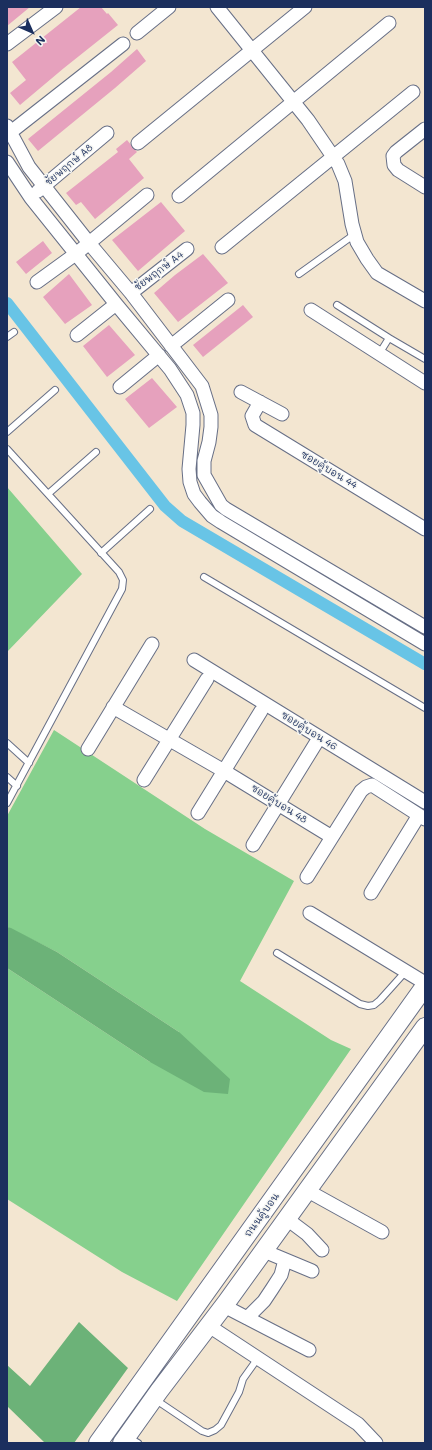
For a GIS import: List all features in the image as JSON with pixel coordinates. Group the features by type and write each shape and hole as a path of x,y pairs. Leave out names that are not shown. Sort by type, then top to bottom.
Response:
{"main road":[{"name":"ถนนคู้บอน","path":"98,1443 425,986"},
{"path":"129,1441 157,1395 308,1191 425,1027"},
{"path":"144,1380 157,1395"}],"street":[{"path":"7,44 56,7"},
{"path":"137,33 169,7"},
{"path":"138,143 305,7"},
{"path":"219,9 308,120 334,157 345,182 357,242 366,259 377,273 425,301"},
{"path":"179,196 389,23"},
{"path":"123,44 8,131 29,167 88,243 131,293 202,386 207,398 211,415 210,442 204,461 204,475 208,485 221,505 425,626"},
{"path":"222,247 413,92"},
{"path":"425,128 392,156 394,165 398,170 425,187"},
{"name":"ชัยพฤกษ์ A8","path":"31,198 107,133"},
{"path":"7,162 31,198 159,355 187,395 193,412 189,469 190,482 197,499 212,516 425,644"},
{"path":"37,282 77,253 147,195"},
{"name":"ชัยพฤกษ์ A4","path":"131,293 187,249"},
{"path":"171,346 228,300"},
{"path":"77,335 116,304"},
{"path":"311,310 425,383"},
{"path":"120,387 159,355"},
{"path":"241,392 282,414"},
{"name":"ซอยคู้บอน 44","path":"260,402 252,416 255,425 425,529"},
{"path":"212,516 221,505"},
{"path":"88,749 152,644"},
{"name":"ซอยคู้บอน 46","path":"194,660 425,802"},
{"path":"144,780 207,679"},
{"name":"ซอยคู้บอน 48","path":"113,707 170,738 332,837"},
{"path":"198,813 261,711"},
{"path":"253,845 316,743"},
{"path":"307,877 361,791 372,785 422,817 371,893"},
{"path":"310,912 425,983"},
{"path":"308,1191 382,1232"},
{"path":"287,1219 307,1234 322,1250"},
{"path":"264,1251 312,1271"},
{"path":"247,1318 264,1301 272,1289 280,1275 285,1260"},
{"path":"224,1306 309,1350"},
{"path":"209,1326 358,1424 376,1443"}],"lane":[{"path":"299,274 355,234"},
{"path":"337,305 425,359"},
{"path":"7,338 14,332"},
{"path":"379,354 389,338"},
{"path":"7,432 55,390"},
{"path":"7,449 120,574 123,580 122,587 7,803"},
{"path":"48,494 96,452"},
{"path":"101,553 150,509"},
{"path":"204,577 425,708"},
{"path":"7,743 29,763"},
{"path":"7,777 17,786"},
{"path":"277,953 360,1004 368,1006 374,1005 380,1000 406,971"},
{"path":"157,1395 202,1431 208,1433 221,1425 239,1392 243,1380 258,1358"}],"green space":[{"path":"7,487 82,574 7,652"},
{"path":"54,730 205,829 294,881 240,981 331,1040 351,1049 177,1301 122,1272 7,1199 7,968 150,1062 179,1032 57,952 7,927 7,816"},
{"path":"7,927 57,952 179,1032 230,1079 228,1094 204,1092 150,1062 7,968"},
{"path":"79,1322 128,1368 74,1443 45,1443 7,1406 7,1365 30,1386"}],"building":[{"path":"7,7 30,7 7,26"},
{"path":"81,7 101,7 118,25 20,105 10,93 26,80 12,62"},
{"path":"137,49 146,61 38,151 28,139"},
{"path":"127,140 137,152 129,159 144,178 95,219 81,202 76,205 66,193 118,152 116,149"},
{"path":"161,202 185,231 138,271 112,240"},
{"path":"43,241 52,253 26,274 16,262"},
{"path":"203,254 228,283 178,322 154,293"},
{"path":"69,274 92,305 65,324 43,297"},
{"path":"243,305 253,317 203,357 193,345"},
{"path":"109,325 135,355 107,377 83,346"},
{"path":"152,378 177,407 149,428 125,399"}],"waterway":[{"path":"7,303 165,506 182,521 425,664"}]}
